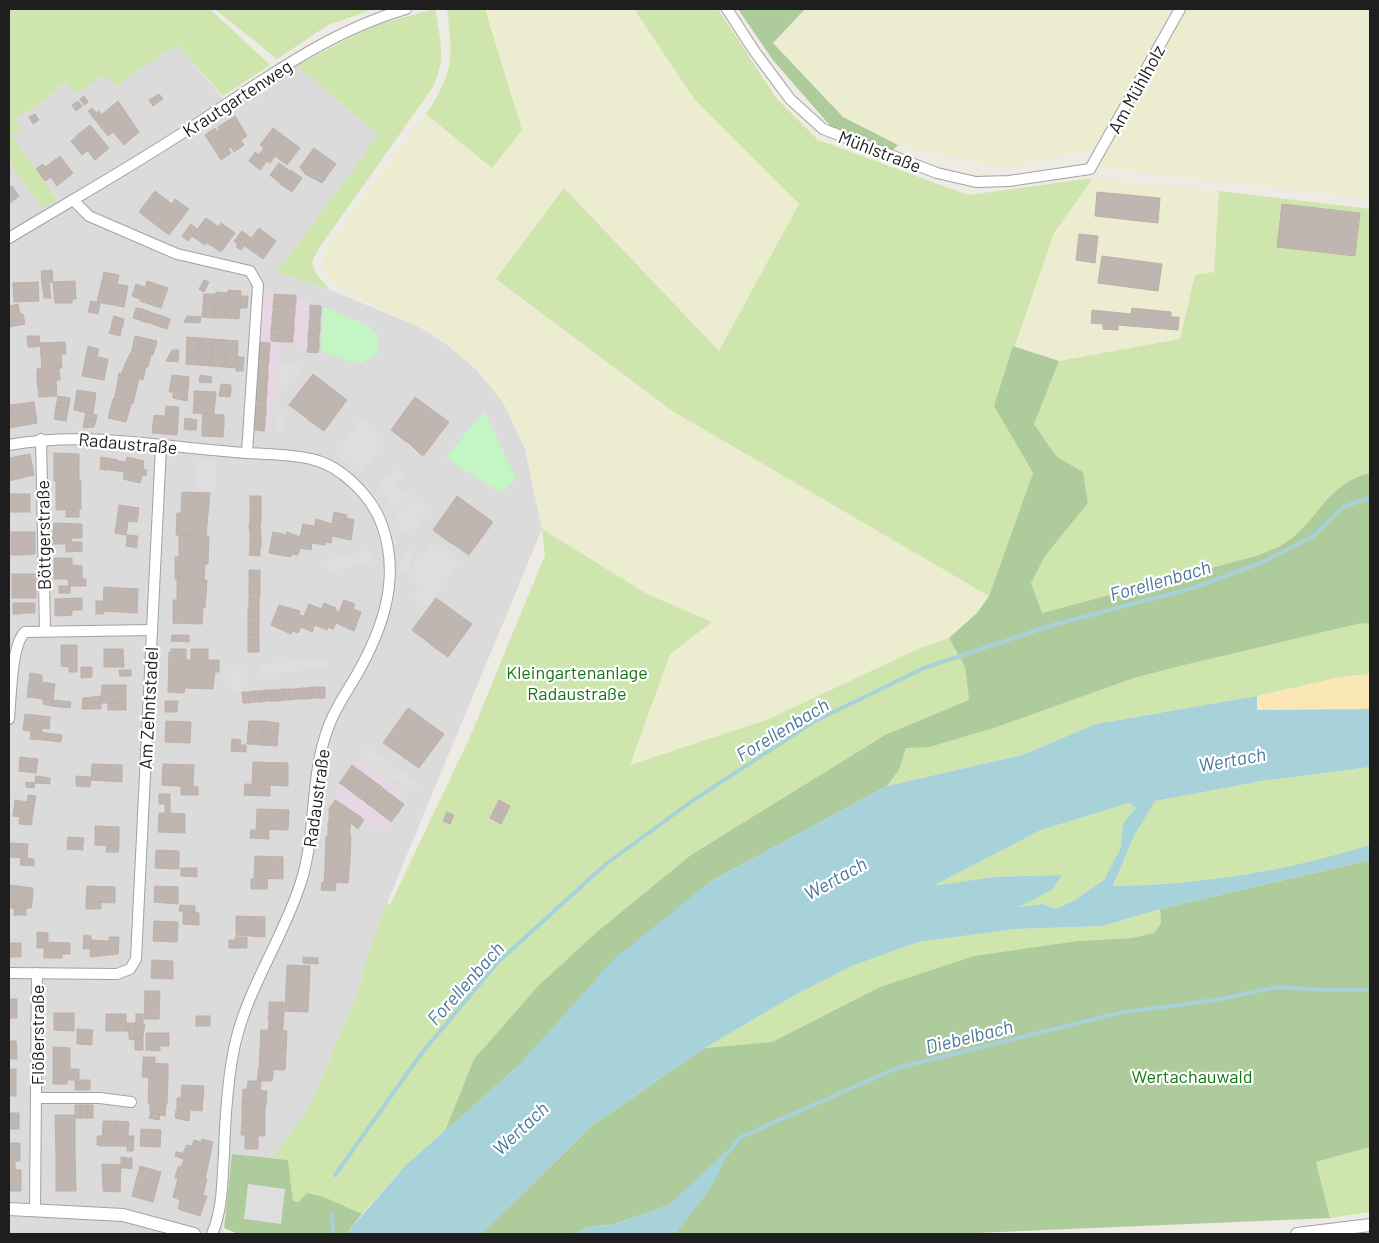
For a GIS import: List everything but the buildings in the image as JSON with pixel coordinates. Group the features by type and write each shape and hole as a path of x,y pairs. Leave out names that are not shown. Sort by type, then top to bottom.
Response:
{"street":[{"name":"Krautgartenweg","path":"9,238 343,32 371,19 406,9"},
{"name":"Mühlstraße","path":"727,9 755,52 790,99 822,129 936,173 976,182 1009,181 1090,169"},
{"name":"Am Mühlholz","path":"1090,169 1180,9"},
{"path":"73,200 89,216 177,254 250,271 258,285 247,453"},
{"name":"Radaustraße","path":"9,445 41,439 97,438 161,446 312,459 342,474 360,491 382,524 390,564 390,590 384,617 370,650 328,728 314,786 308,851 301,884 284,927 252,993 241,1023 229,1078 220,1210 212,1234"},
{"name":"Böttgerstraße","path":"41,439 45,631"},
{"name":"Am Zehntstadel","path":"37,973 117,974 130,969 136,959 161,446"},
{"path":"9,719 17,648 20,636 25,632 152,630"},
{"path":"9,973 37,973"},
{"name":"Flößerstraße","path":"35,1210 37,973"},
{"name":"Flößerstraße","path":"37,1098 100,1098 131,1102"},
{"path":"9,1209 123,1215 194,1234"},
{"path":"1297,1234 1370,1225"}],"shaded area":[{"path":"177,44 231,107 297,65 378,135 277,272 343,295 421,328 446,344 477,370 503,402 525,449 542,529 387,903 367,955 358,992 312,1102 273,1158 232,1154 222,1234 9,1234 9,161 42,207 57,198 10,135 13,119 41,103 65,82 102,76 118,85"},
{"path":"262,294 296,295 310,305 321,306 318,353 307,352 293,342 278,342 272,432 253,430"},
{"path":"280,364 299,364 299,374 290,374 289,386 279,385"},
{"path":"277,409 287,409 285,431 276,430"},
{"path":"362,418 377,429 374,434 385,442 361,474 335,454"},
{"path":"195,462 216,462 215,489 194,488"},
{"path":"400,470 404,479 396,484 401,493 413,487 417,495 391,508 377,482"},
{"path":"368,485 383,507 391,525 397,544 393,548 385,518 365,488"},
{"path":"419,497 428,513 418,519 421,525 404,533 392,511"},
{"path":"431,542 459,563 427,607 414,597 419,588 406,579"},
{"path":"411,548 410,572 399,574 399,562"},
{"path":"369,550 372,562 329,572 326,561"},
{"path":"328,658 328,668 260,674 260,665"},
{"path":"231,665 241,665 241,691 231,691"},
{"path":"367,746 392,764 386,772 361,754"},
{"path":"356,760 409,798 383,833 365,820 358,829 329,809 335,800 339,783"},
{"path":"396,767 420,785 414,793 390,775"},
{"path":"248,1184 285,1189 281,1224 244,1219"},
{"path":"79,1229 119,1234 78,1234"}],"green space":[{"path":"9,9 210,9 270,65 223,96 177,44 118,85 102,76 75,94 65,82 41,103 14,119 21,128 11,135 57,199 42,208 9,161"},
{"path":"215,9 374,9 328,25 277,59"},
{"path":"435,9 441,57 440,67 433,87 319,248 312,262 316,274 330,290 277,272 378,135 297,65 375,25"},
{"path":"447,9 485,9 522,130 492,168 426,114 447,75 450,40"},
{"path":"485,9 634,9 695,100 799,204 719,352 564,189 496,280 674,412 989,596 977,613 949,638 920,648 769,719 630,766 670,654 712,622 647,594 542,529 525,449 503,402 477,370 446,344 421,328 341,289 323,269 325,250 426,114 492,168 522,130"},
{"path":"634,9 718,9 776,98 818,140 968,195 1093,178 1054,233 994,406 1033,473 989,596 674,412 496,279 564,188 719,351 799,204 695,100"},
{"path":"738,9 805,9 773,43 843,117 898,145 892,151 833,129 773,60"},
{"path":"805,9 1172,9 1096,149 1003,168 898,145 843,117 773,42"},
{"path":"1186,9 1370,9 1370,199 1097,167"},
{"path":"1093,178 1219,191 1214,272 1195,275 1180,339 1059,361 1013,346 1054,233"},
{"path":"1219,191 1370,209 1370,473 1355,478 1333,493 1299,532 1277,548 1256,556 1042,613 1031,583 1045,556 1088,503 1083,472 1056,456 1034,424 1059,361 1180,339 1195,275 1214,272"},
{"path":"324,307 368,326 379,337 377,354 359,364 321,351"},
{"path":"1013,346 1059,361 1034,424 1056,456 1083,472 1088,503 1045,556 1031,583 1042,613 1256,556 1277,548 1299,532 1333,493 1355,478 1370,473 1370,623 1357,624 1134,678 997,727 930,747 906,748 899,770 887,786 711,881 516,1068 445,1131 474,1059 539,985 598,931 691,855 885,735 969,700 965,667 949,638 977,613 989,596 1033,473 994,406"},
{"path":"484,411 516,479 501,493 446,458"},
{"name":"Kleingartenanlage Radaustraße","path":"542,529 647,594 712,622 670,654 630,765 769,719 920,648 949,638 965,667 969,700 885,735 691,855 598,931 539,985 474,1059 445,1131 406,1165 362,1214 324,1197 299,1202 293,1201 288,1160 273,1158 312,1102 358,992 367,955 387,903 390,905 470,737 545,555"},
{"path":"1370,623 1370,674 1341,677 1257,696 1096,724 1022,755 887,786 899,770 906,747 930,747 997,727 1134,678 1357,624"},
{"path":"1370,767 1370,845 1317,862 1207,881 1113,887 1134,836 1155,801 1262,781"},
{"path":"1129,803 1136,808 1123,823 1121,847 1104,880 1075,900 1056,909 1043,904 1017,907 1052,890 1061,875 994,877 931,887 1041,830"},
{"name":"Wertachauwald","path":"1370,860 1370,1147 1316,1162 1330,1218 953,1234 670,1234 678,1231 678,1197 669,1205 615,1224 588,1227 573,1234 481,1234 594,1124 705,1048 772,1042 880,987 974,956 1078,941 1132,938 1154,933 1161,923 1160,909"},
{"path":"1160,909 1161,923 1154,933 1132,938 1078,941 880,987 772,1042 705,1048 793,996 852,966 918,942 1015,929 1103,926"},
{"path":"1370,1147 1370,1212 1330,1218 1316,1162"},
{"path":"232,1154 288,1160 293,1201 299,1202 307,1193 324,1197 362,1214 346,1234 238,1234 224,1228"}],"sand":[{"path":"1370,674 1370,709 1256,710 1257,696 1341,677"}],"water":[{"name":"Wertach","path":"1257,696 1257,710 1370,709 1370,767 1262,781 1155,801 1134,836 1113,886 1178,883 1243,875 1307,862 1370,845 1370,860 1160,909 1103,926 1015,929 918,942 852,966 793,996 705,1048 594,1124 481,1234 346,1234 406,1165 516,1068 615,958 711,881 887,786 1022,755 1096,724","holes":["1129,803 1136,808 1123,823 1121,847 1104,880 1075,900 1056,909 1043,904 1019,907 1052,890 1062,875 994,877 933,886 1041,830"]},
{"path":"724,1153 727,1156 711,1188 678,1231 670,1234 573,1234 588,1227 615,1224 669,1205"}],"waterway":[{"name":"Forellenbach","path":"335,1175 421,1054 497,963 606,864 695,799 815,721 924,668 1056,624 1193,588 1261,563 1312,537 1343,507 1370,498"},
{"name":"Diebelbach","path":"723,1158 741,1137 897,1068 1119,1013 1221,999 1277,987 1370,990"},
{"name":"Forellenbach","path":"332,1213 333,1234"}]}
